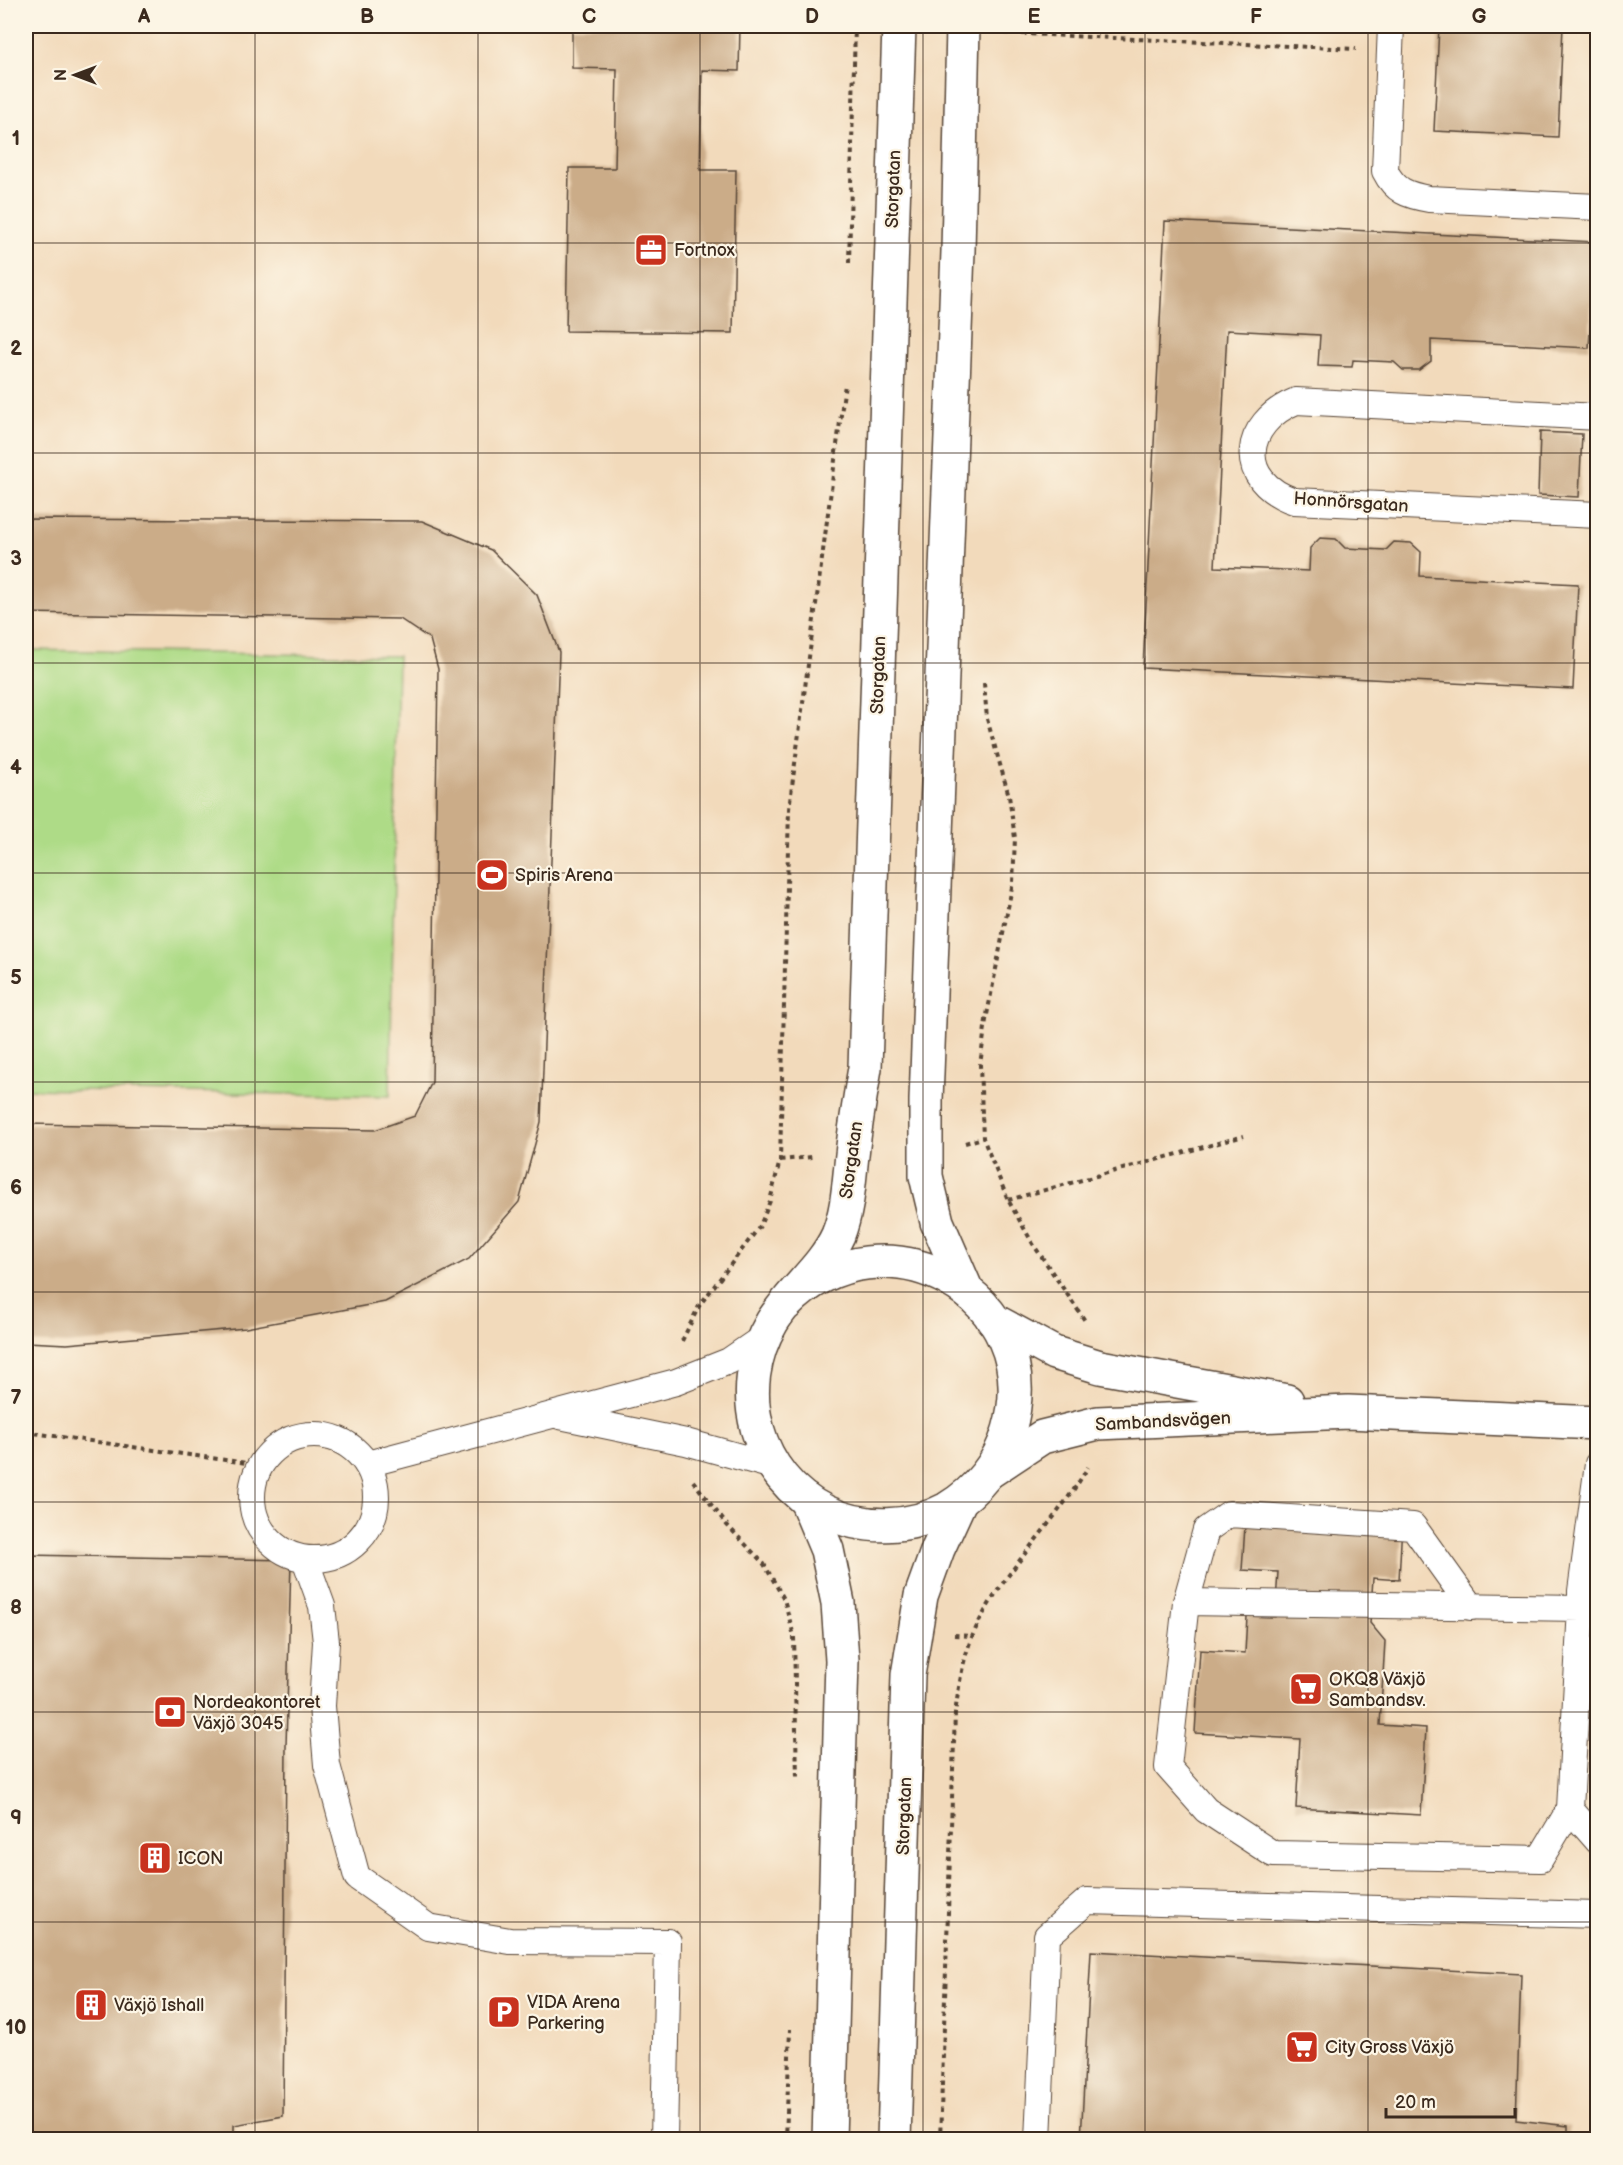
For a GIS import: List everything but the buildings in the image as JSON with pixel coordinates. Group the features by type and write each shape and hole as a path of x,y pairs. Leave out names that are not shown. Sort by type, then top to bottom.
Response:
{"main road":[{"name":"Storgatan","path":"899,26 865,1068 848,1197 837,1235 764,1337 753,1372 752,1400 758,1434 773,1466 788,1485 806,1500 842,1519 880,1525 915,1521 960,1501"},
{"name":"Storgatan","path":"963,26 958,251 926,1100 926,1176 937,1222 967,1291"},
{"name":"Storgatan","path":"786,1304 798,1292 827,1274 853,1264 875,1261 921,1266 948,1278 967,1291 993,1320 1011,1359 1015,1397 1006,1442 989,1472 960,1501 938,1549 921,1596 908,1675 894,2139"},
{"name":"Sambandsvägen","path":"993,1320 1054,1353 1100,1367 1348,1412"},
{"name":"Sambandsvägen","path":"989,1472 1042,1437 1098,1423 1348,1412 1598,1423"},
{"name":"Storgatan","path":"806,1500 829,1561 838,1603 842,1659 829,2139"}],"lane":[{"path":"1391,26 1385,171 1393,186 1408,195 1429,198 1598,207"},
{"name":"Honnörsgatan","path":"1598,417 1296,400 1279,408 1265,419 1255,435 1253,453 1257,471 1267,486 1279,495 1294,501 1598,515"},
{"path":"367,1464 675,1382 729,1360 764,1337"},
{"path":"556,1415 686,1442 773,1466"},
{"path":"313,1435 334,1438 352,1448 367,1464 375,1483 376,1503 371,1522 360,1539 344,1552 325,1559 305,1559 269,1541 256,1520 252,1506 253,1485 261,1465 274,1449 292,1439 313,1435"},
{"path":"1471,1606 1413,1526 1229,1514 1206,1530 1186,1602 1168,1767 1206,1810 1273,1854 1540,1859 1570,1809 1581,1608 1598,1464"},
{"path":"305,1559 322,1606 326,1642 322,1706 327,1766 357,1877 428,1927 510,1941 668,1942 664,2139"},
{"path":"1186,1602 1581,1608"},
{"path":"1570,1809 1598,1841"},
{"path":"1038,2139 1047,1936 1087,1901 1598,1914"}],"path":[{"path":"849,272 855,26"},
{"path":"1004,43 1005,26"},
{"path":"1004,33 1390,51"},
{"path":"679,1352 699,1306 760,1226 770,1201 780,1160 789,808 846,379"},
{"path":"984,675 987,719 1009,796 1015,838 1013,882 986,1020 980,1065 983,1138 1008,1200 1033,1244 1089,1327"},
{"path":"1008,1200 1244,1136"},
{"path":"26,1432 261,1465"},
{"path":"940,2139 955,1713 963,1663 973,1636 1003,1585 1048,1527 1090,1464"},
{"path":"691,1478 727,1525 764,1564 784,1599 794,1636 797,1783"},
{"path":"786,2139 790,2020"}],"green space":[{"path":"26,650 398,656 390,1096 26,1089"}],"place":[{"name":"Fortnox","path":"651,250"},
{"name":"Spiris Arena","path":"492,875"},
{"name":"OKQ8 Växjö Sambandsv.","path":"1306,1689"},
{"name":"Nordeakontoret Växjö 3045","path":"170,1712"},
{"name":"ICON","path":"155,1858"},
{"name":"Växjö Ishall","path":"91,2005"},
{"name":"VIDA Arena Parkering","path":"504,2012"},
{"name":"City Gross Växjö","path":"1302,2047"}]}
